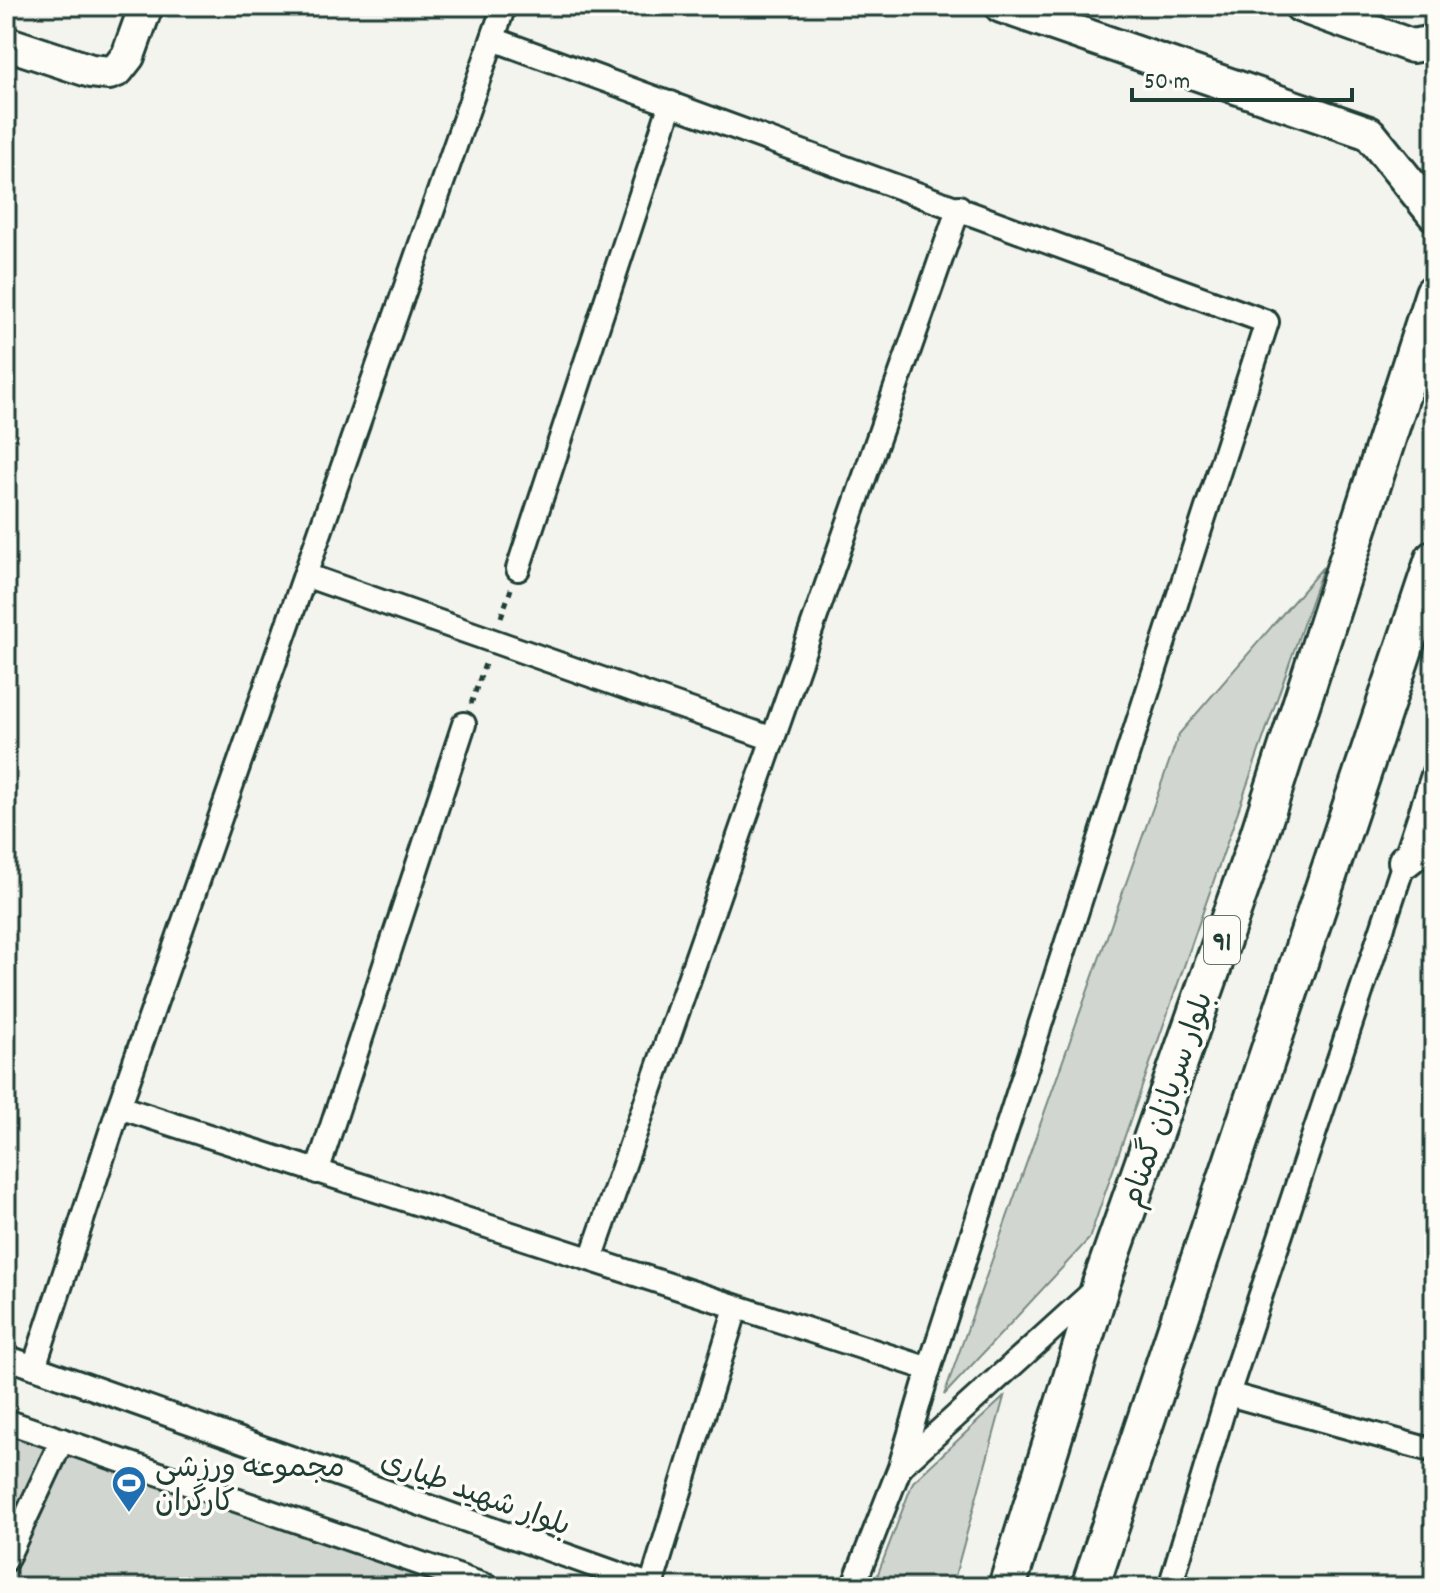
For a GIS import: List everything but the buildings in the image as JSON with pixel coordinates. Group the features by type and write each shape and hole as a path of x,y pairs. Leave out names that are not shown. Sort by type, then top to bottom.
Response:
{"main road":[{"name":"بلوار سربازان گمنام","path":"1007,1587 1101,1284 1258,838 1434,293"},
{"path":"1090,1587 1434,559"}],"street":[{"path":"6,43 91,71 109,73 117,70 128,56 146,6"},
{"path":"34,1367 119,1107 504,6"},
{"path":"1001,6 1369,133 1434,214"},
{"path":"1301,6 1412,46 1434,42"},
{"path":"493,39 1267,322 900,1467 853,1587"},
{"path":"518,569 671,103"},
{"path":"591,1259 959,207"},
{"path":"305,575 773,739"},
{"path":"317,1172 464,724"},
{"path":"1170,1587 1228,1394 1434,772"},
{"path":"1405,861 1434,838"},
{"path":"119,1107 929,1369"},
{"path":"900,1467 1101,1284"},
{"path":"653,1586 736,1308"},
{"name":"بلوار شهید طیاری","path":"6,1357 653,1586"},
{"path":"1228,1394 1434,1451"},
{"path":"6,1421 489,1587"},
{"path":"7,1557 62,1440"}],"shaded area":[{"path":"1323,567 1089,1239 944,1395 1179,734"},
{"path":"1004,1397 952,1587 873,1587 913,1482"},
{"name":"مجموعه ورزشی کارگران","path":"6,1421 62,1440 443,1587 6,1587"}],"place":[{"name":"مجموعه ورزشی کارگران","path":"129,1514"}]}
